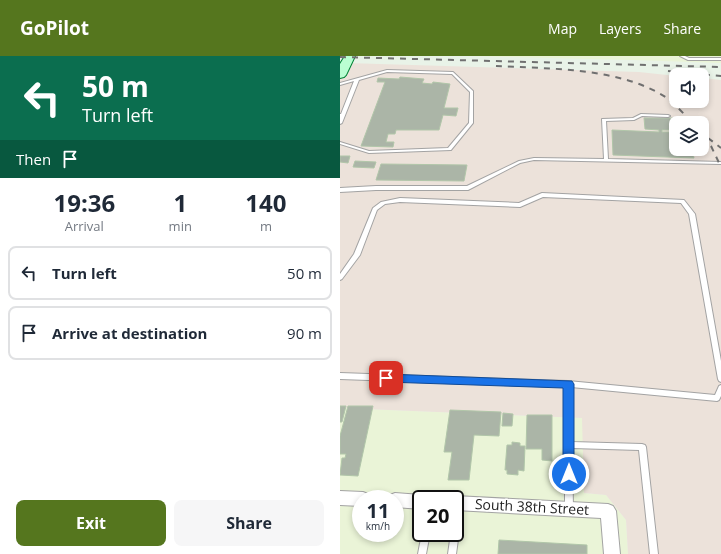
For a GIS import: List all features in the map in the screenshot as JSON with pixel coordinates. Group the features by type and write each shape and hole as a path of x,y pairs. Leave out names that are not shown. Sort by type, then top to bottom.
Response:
{"main road":[{"path":"340,75 350,56"}],"street":[{"path":"340,498 352,499"},
{"name":"South 38th Street","path":"464,503 608,511 612,554"}],"lane":[{"path":"682,56 688,59 721,59"},
{"path":"340,84 387,71 453,73 472,92 471,123 449,148 369,152 340,143"},
{"path":"340,123 357,79"},
{"path":"606,160 604,120 634,119 641,115 668,116"},
{"path":"340,190 376,188 468,188 524,160 534,159 721,163"},
{"path":"340,278 358,255 375,209 383,203 400,200 520,205 542,195 682,201 692,214 721,379"},
{"path":"340,376 568,384 717,398 721,388"},
{"path":"568,384 569,508"},
{"path":"569,444 642,447 654,554"},
{"path":"422,554 424,542"},
{"path":"452,554 454,542"}],"shaded area":[{"path":"467,56 721,56 721,63 633,60"},
{"path":"347,63 639,72 669,75 669,108 709,108 709,79 721,80 721,554 628,554 626,520 606,495 584,493 582,418 340,408 340,75"},
{"path":"340,408 583,418 584,493 606,495 626,520 628,554 340,554"}],"building":[{"path":"400,77 424,79 422,83 432,84 433,82 450,84 444,108 458,108 456,116 443,115 439,130 396,130 395,134 388,134 386,142 394,142 393,147 361,146 385,82 377,82 378,78 399,79"},
{"path":"644,118 669,118 669,130 662,130 662,132 669,132 669,156 694,156 694,158 613,155 612,130 659,132 659,130 645,129"},
{"path":"340,156 350,156 348,163 340,162"},
{"path":"355,161 376,162 374,168 353,167"},
{"path":"381,164 467,165 464,181 376,180"},
{"path":"340,406 346,406 342,422 340,422"},
{"path":"348,406 373,406 358,476 340,475 342,458 345,458 346,454 340,454 340,436"},
{"path":"450,410 501,412 499,436 474,435 469,480 448,480 452,452 444,452"},
{"path":"503,413 513,414 512,426 502,426"},
{"path":"527,415 552,415 552,461 542,460 542,449 526,449"},
{"path":"512,442 520,443 520,446 525,446 524,471 518,470 518,475 507,474 507,470 505,470 507,445 512,445"},
{"path":"499,540 587,545 587,554 498,554"}],"railway":[{"path":"340,57 721,67"},
{"path":"496,66 561,69 606,75 628,80 667,98 686,116"},
{"path":"668,71 721,76"},
{"path":"709,139 721,148"},
{"path":"709,144 721,167"}],"route":[{"path":"386,378 568,384 569,474"}]}
